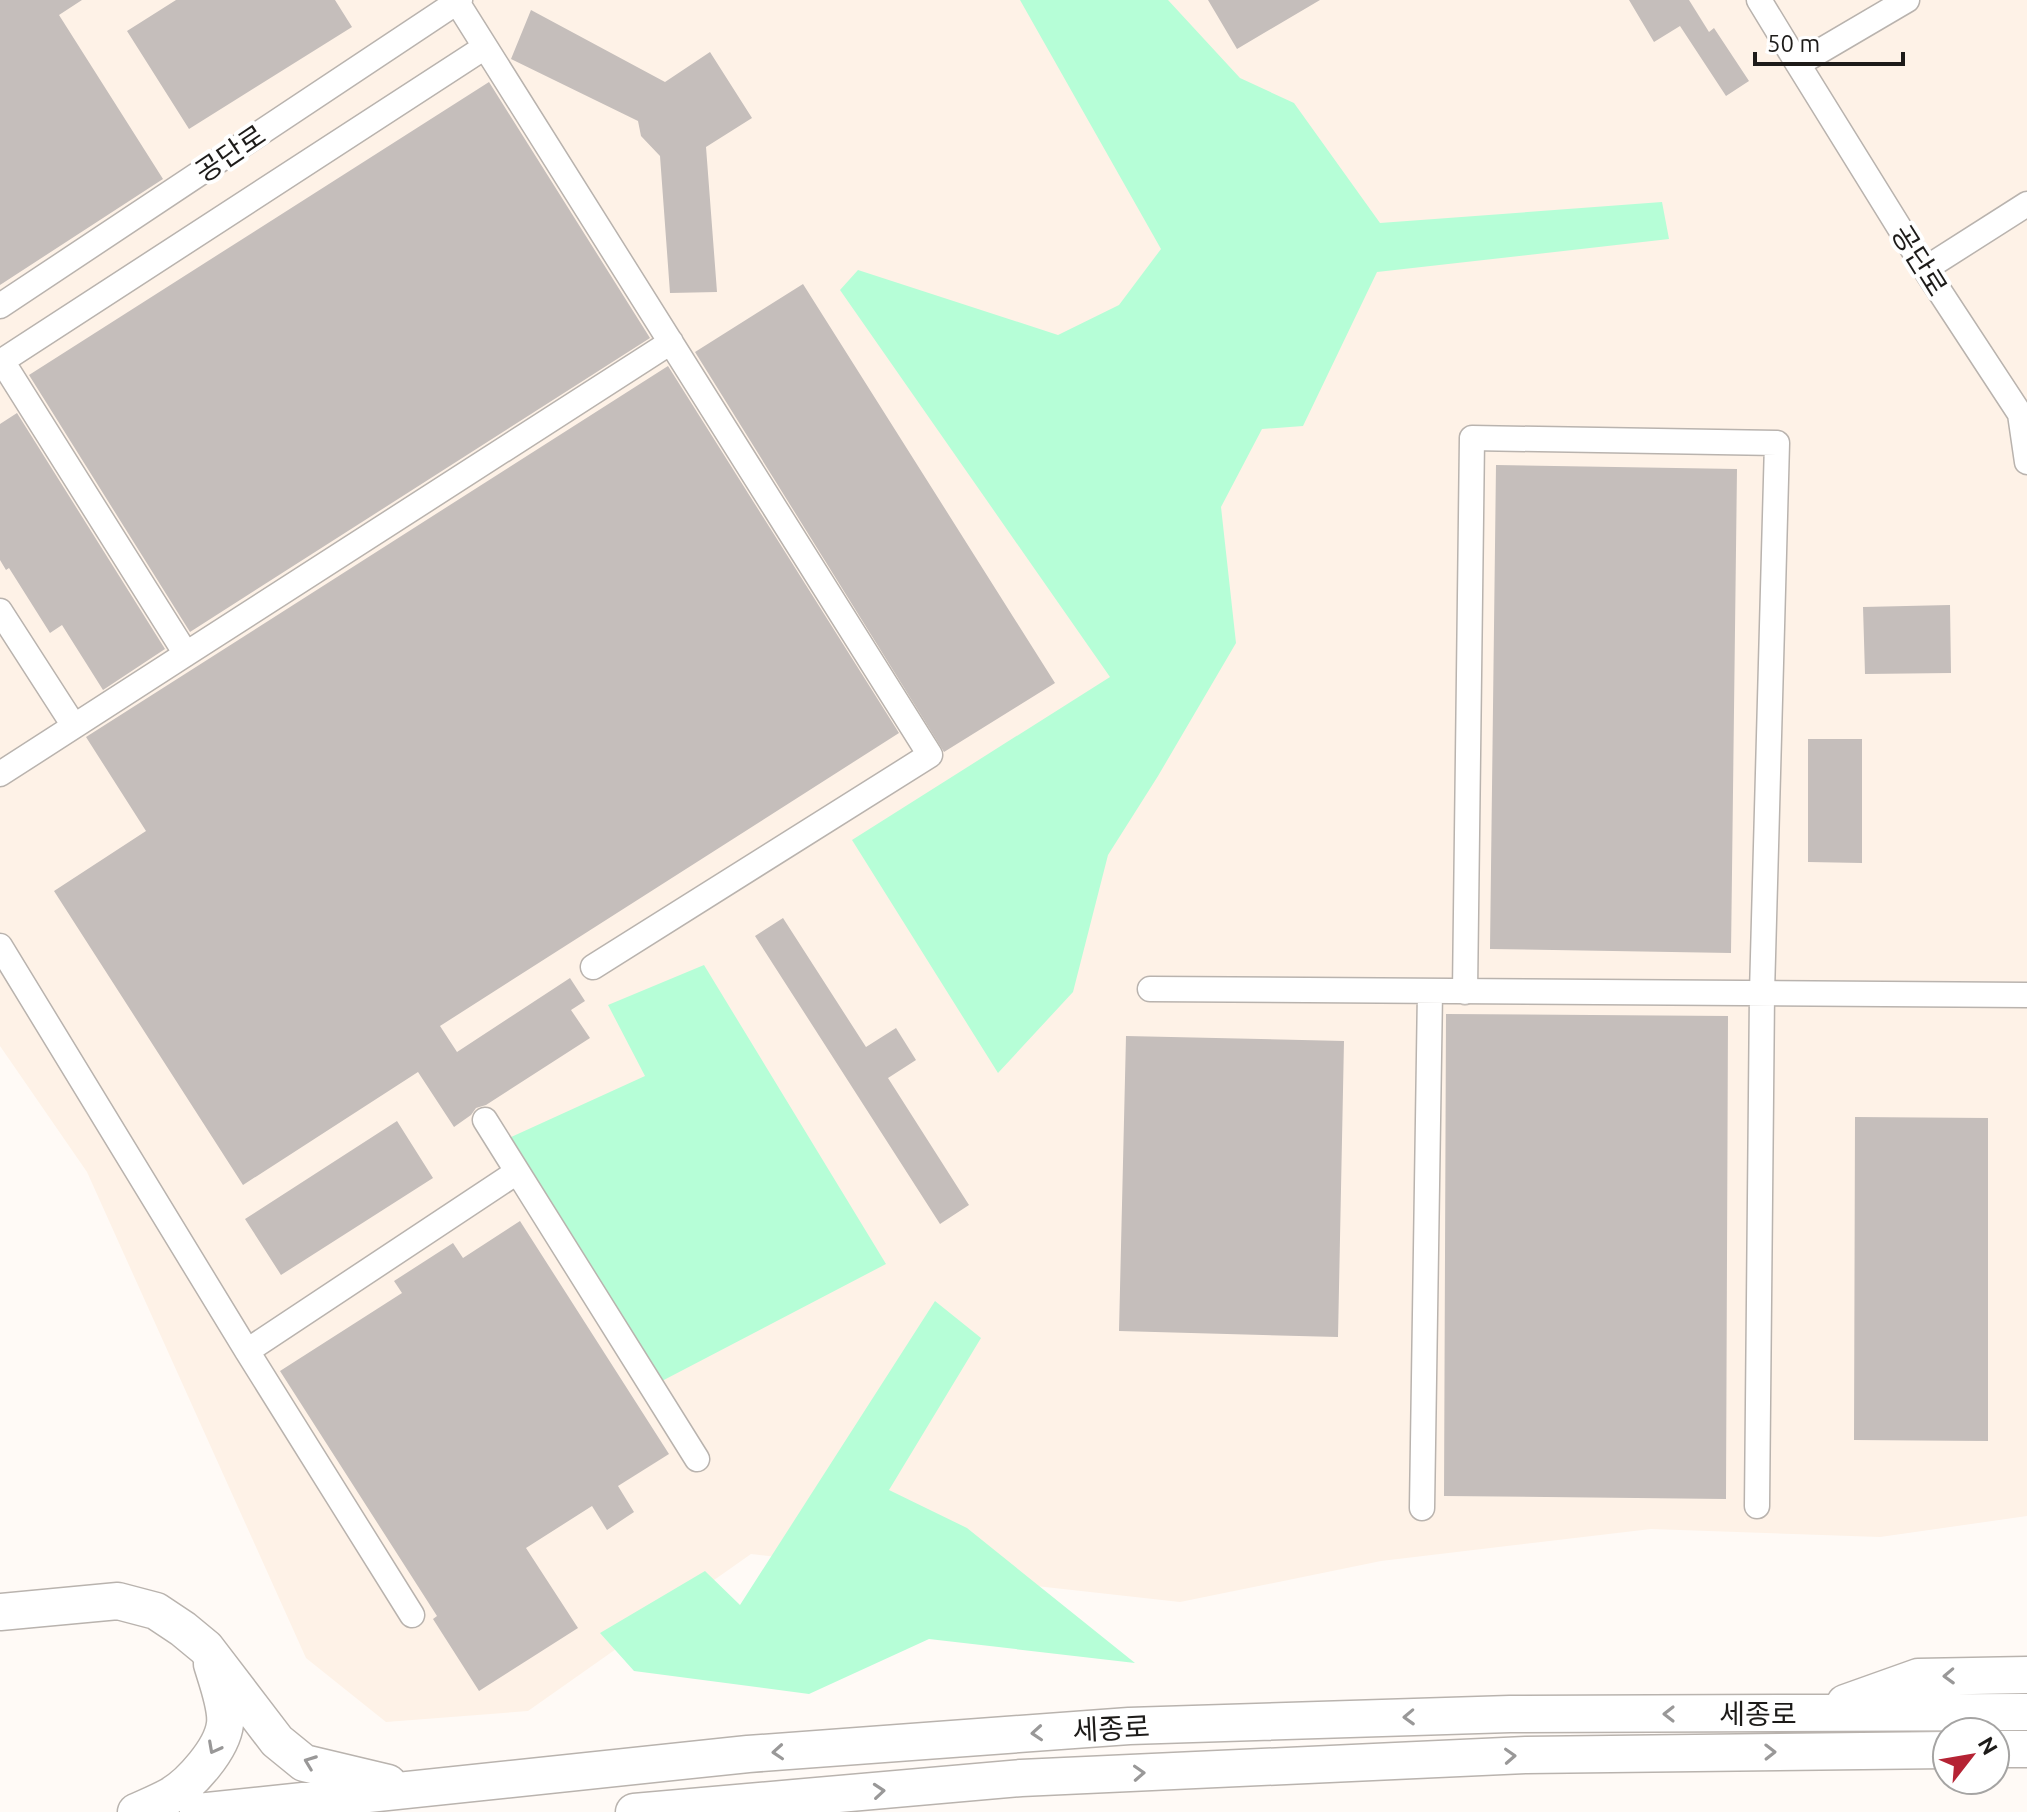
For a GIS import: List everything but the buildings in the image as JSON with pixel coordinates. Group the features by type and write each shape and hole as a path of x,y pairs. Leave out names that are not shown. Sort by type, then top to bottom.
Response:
{"highway":[{"path":"0,1612 118,1601 156,1611 206,1648 277,1741 304,1763 412,1790"},
{"path":"136,1812 172,1796 197,1775 215,1751 225,1725 221,1693 206,1648"},
{"path":"1812,1713 1918,1677 2027,1675"},
{"name":"세종로","path":"198,1812 748,1754 1129,1726 1510,1714 2027,1712"},
{"name":"세종로","path":"634,1812 1021,1778 1526,1755 1931,1750"}],"street":[{"name":"공단로","path":"1759,0 1925,269 2020,414 2027,462"},
{"path":"1798,64 1907,0"},
{"name":"공단로","path":"0,306 459,1"},
{"path":"459,1 930,755 593,967"},
{"path":"186,654 2,361 485,47"},
{"path":"1925,269 2027,204"},
{"path":"0,774 671,342"},
{"path":"1465,992 1472,438 1777,443 1762,993 1757,1506"},
{"path":"0,611 74,726"},
{"path":"0,946 412,1615"},
{"path":"1150,989 2027,995"},
{"path":"1422,1508 1430,991"},
{"path":"485,1120 697,1459"},
{"path":"247,1351 517,1172"}],"shaded area":[{"path":"0,0 2027,0 2027,1516 1880,1537 1651,1529 1381,1561 1180,1602 751,1554 528,1711 386,1722 306,1658 87,1172 0,1046"}],"green space":[{"path":"1020,0 1168,0 1240,78 1294,103 1380,223 1662,202 1669,239 1377,272 1303,426 1262,429 1221,507 1236,643 1108,855 1073,992 998,1073 852,840 1110,677 840,290 858,270 1058,335 1119,305 1161,249"},
{"path":"704,965 886,1264 660,1382 509,1138 645,1076 608,1005"},
{"path":"935,1301 981,1338 889,1490 967,1528 1135,1663 929,1639 809,1694 634,1671 600,1633 705,1571 740,1605"}]}
